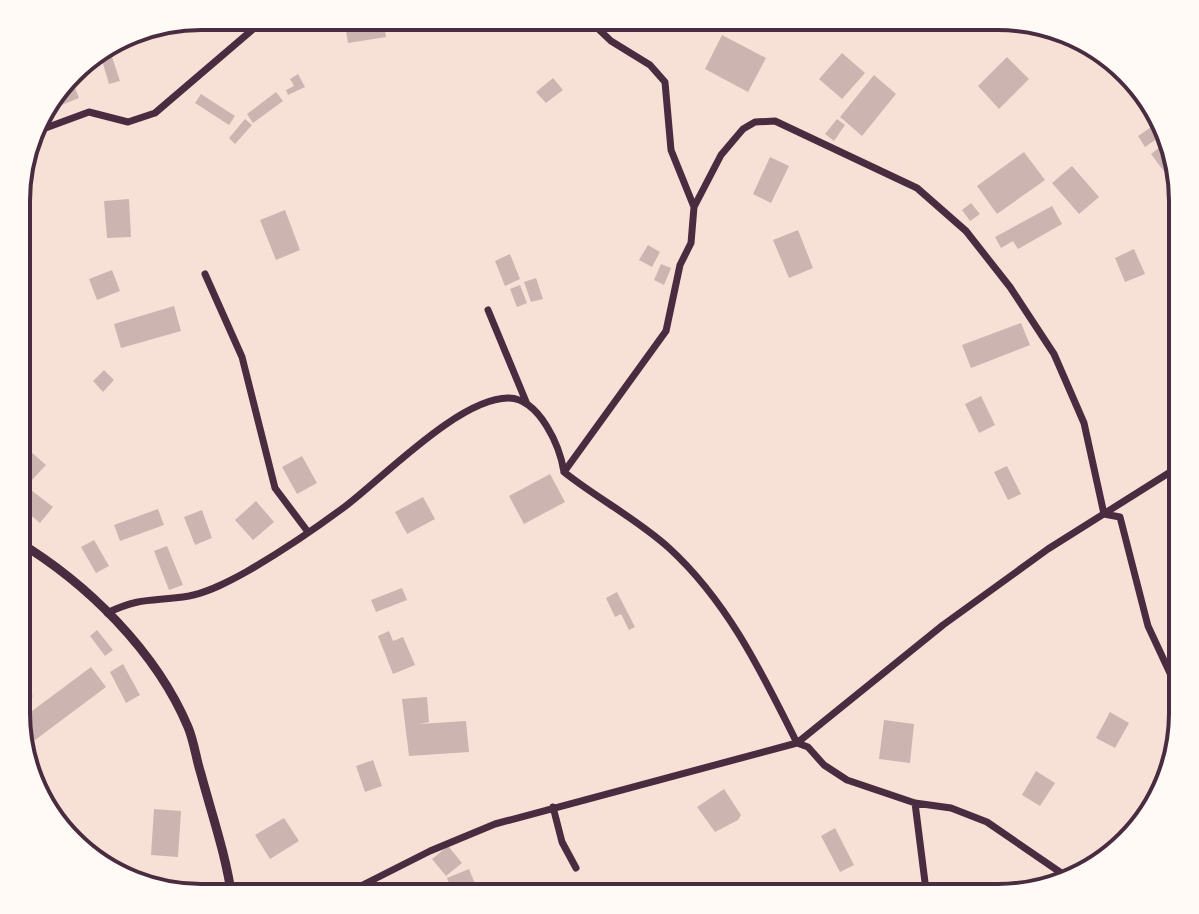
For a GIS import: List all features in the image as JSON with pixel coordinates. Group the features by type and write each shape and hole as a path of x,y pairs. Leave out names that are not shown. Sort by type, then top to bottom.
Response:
{"street":[{"path":"47,128 89,112 128,122 155,113 252,30"},
{"path":"599,30 611,41 650,65 665,82 671,150 694,207"},
{"path":"564,472 666,331 680,265 691,243 694,207 721,155 743,129 755,122 775,121 917,188 966,231 1010,287 1054,354 1084,423 1104,514"},
{"path":"205,274 242,357 275,488 308,532"},
{"path":"488,310 527,404 542,421 561,452 564,472 599,499 633,519 670,549 699,581 748,646 797,743 808,747 824,765 847,780 915,803 951,808 987,822 1060,872"},
{"path":"107,613 137,599 189,596 218,587 344,508 430,436 475,409 503,399 527,404"},
{"path":"366,884 456,840 553,807 797,743 943,625 1169,473"},
{"path":"1104,514 1120,517 1148,626 1169,671"},
{"path":"30,549 50,561 107,613 160,678 188,727 218,832 229,884"},
{"path":"915,803 925,884"},
{"path":"553,807 562,842 576,868"}],"building":[{"path":"346,30 385,30 386,37 348,43"},
{"path":"722,35 766,58 748,92 705,69"},
{"path":"842,53 865,73 842,99 819,79"},
{"path":"111,55 120,81 109,84 102,61"},
{"path":"1007,57 1029,79 999,109 978,86"},
{"path":"298,74 305,87 288,95 286,90 294,86 290,79"},
{"path":"874,75 896,94 862,136 840,117"},
{"path":"553,78 563,90 546,103 536,92"},
{"path":"75,86 79,98 59,106"},
{"path":"276,92 283,101 253,123 247,114"},
{"path":"201,94 235,116 229,125 195,103"},
{"path":"245,119 252,125 235,144 229,138"},
{"path":"837,119 845,125 834,141 825,134"},
{"path":"1152,127 1157,139 1145,147 1138,136"},
{"path":"1160,147 1167,176 1151,154"},
{"path":"1024,152 1045,180 997,214 977,186"},
{"path":"770,157 789,166 771,203 753,194"},
{"path":"1072,166 1099,197 1079,214 1052,183"},
{"path":"129,199 131,237 107,238 104,201"},
{"path":"971,203 980,214 970,221 962,210"},
{"path":"1052,206 1062,224 1018,249 1013,241 1001,248 995,237"},
{"path":"285,210 300,250 276,260 260,220"},
{"path":"798,230 813,268 789,278 773,240"},
{"path":"648,245 660,252 652,267 639,260"},
{"path":"1134,249 1145,274 1125,282 1115,258"},
{"path":"510,254 520,279 505,286 495,261"},
{"path":"661,264 671,268 664,285 654,280"},
{"path":"112,270 120,291 97,300 89,279"},
{"path":"536,278 543,299 531,302 524,282"},
{"path":"520,285 527,303 517,307 510,289"},
{"path":"174,306 181,331 121,348 114,324"},
{"path":"1021,323 1030,345 971,368 962,345"},
{"path":"104,370 114,380 103,392 93,381"},
{"path":"981,396 995,425 979,433 965,404"},
{"path":"30,453 46,465 31,481 30,480"},
{"path":"302,456 317,483 297,494 282,467"},
{"path":"1007,466 1021,494 1008,500 994,472"},
{"path":"550,474 565,502 524,524 509,496"},
{"path":"30,491 53,507 40,523 30,514"},
{"path":"423,497 435,519 407,534 395,512"},
{"path":"256,501 274,522 253,540 235,520"},
{"path":"158,509 164,525 120,541 114,525"},
{"path":"202,510 212,538 195,545 184,517"},
{"path":"94,540 109,566 96,573 81,547"},
{"path":"167,546 183,585 169,590 154,551"},
{"path":"402,588 407,600 376,612 371,600"},
{"path":"617,592 635,627 629,630 621,614 615,617 606,598"},
{"path":"97,630 113,650 105,656 90,636"},
{"path":"389,631 393,641 403,637 415,665 393,674 378,636"},
{"path":"123,664 140,695 126,703 110,672"},
{"path":"91,667 106,687 32,742 30,713"},
{"path":"427,697 429,722 419,724 466,721 469,752 409,756 402,699"},
{"path":"1110,712 1129,723 1115,748 1096,738"},
{"path":"884,720 914,724 910,763 879,759"},
{"path":"373,760 382,786 365,792 356,766"},
{"path":"1036,771 1055,783 1040,806 1022,795"},
{"path":"724,789 741,815 738,820 715,832 697,807"},
{"path":"154,809 181,811 178,857 151,855"},
{"path":"284,818 299,841 270,859 255,835"},
{"path":"835,828 854,865 840,872 821,836"},
{"path":"448,846 462,863 446,876 432,859"},
{"path":"469,869 475,884 449,884 447,878"}]}
